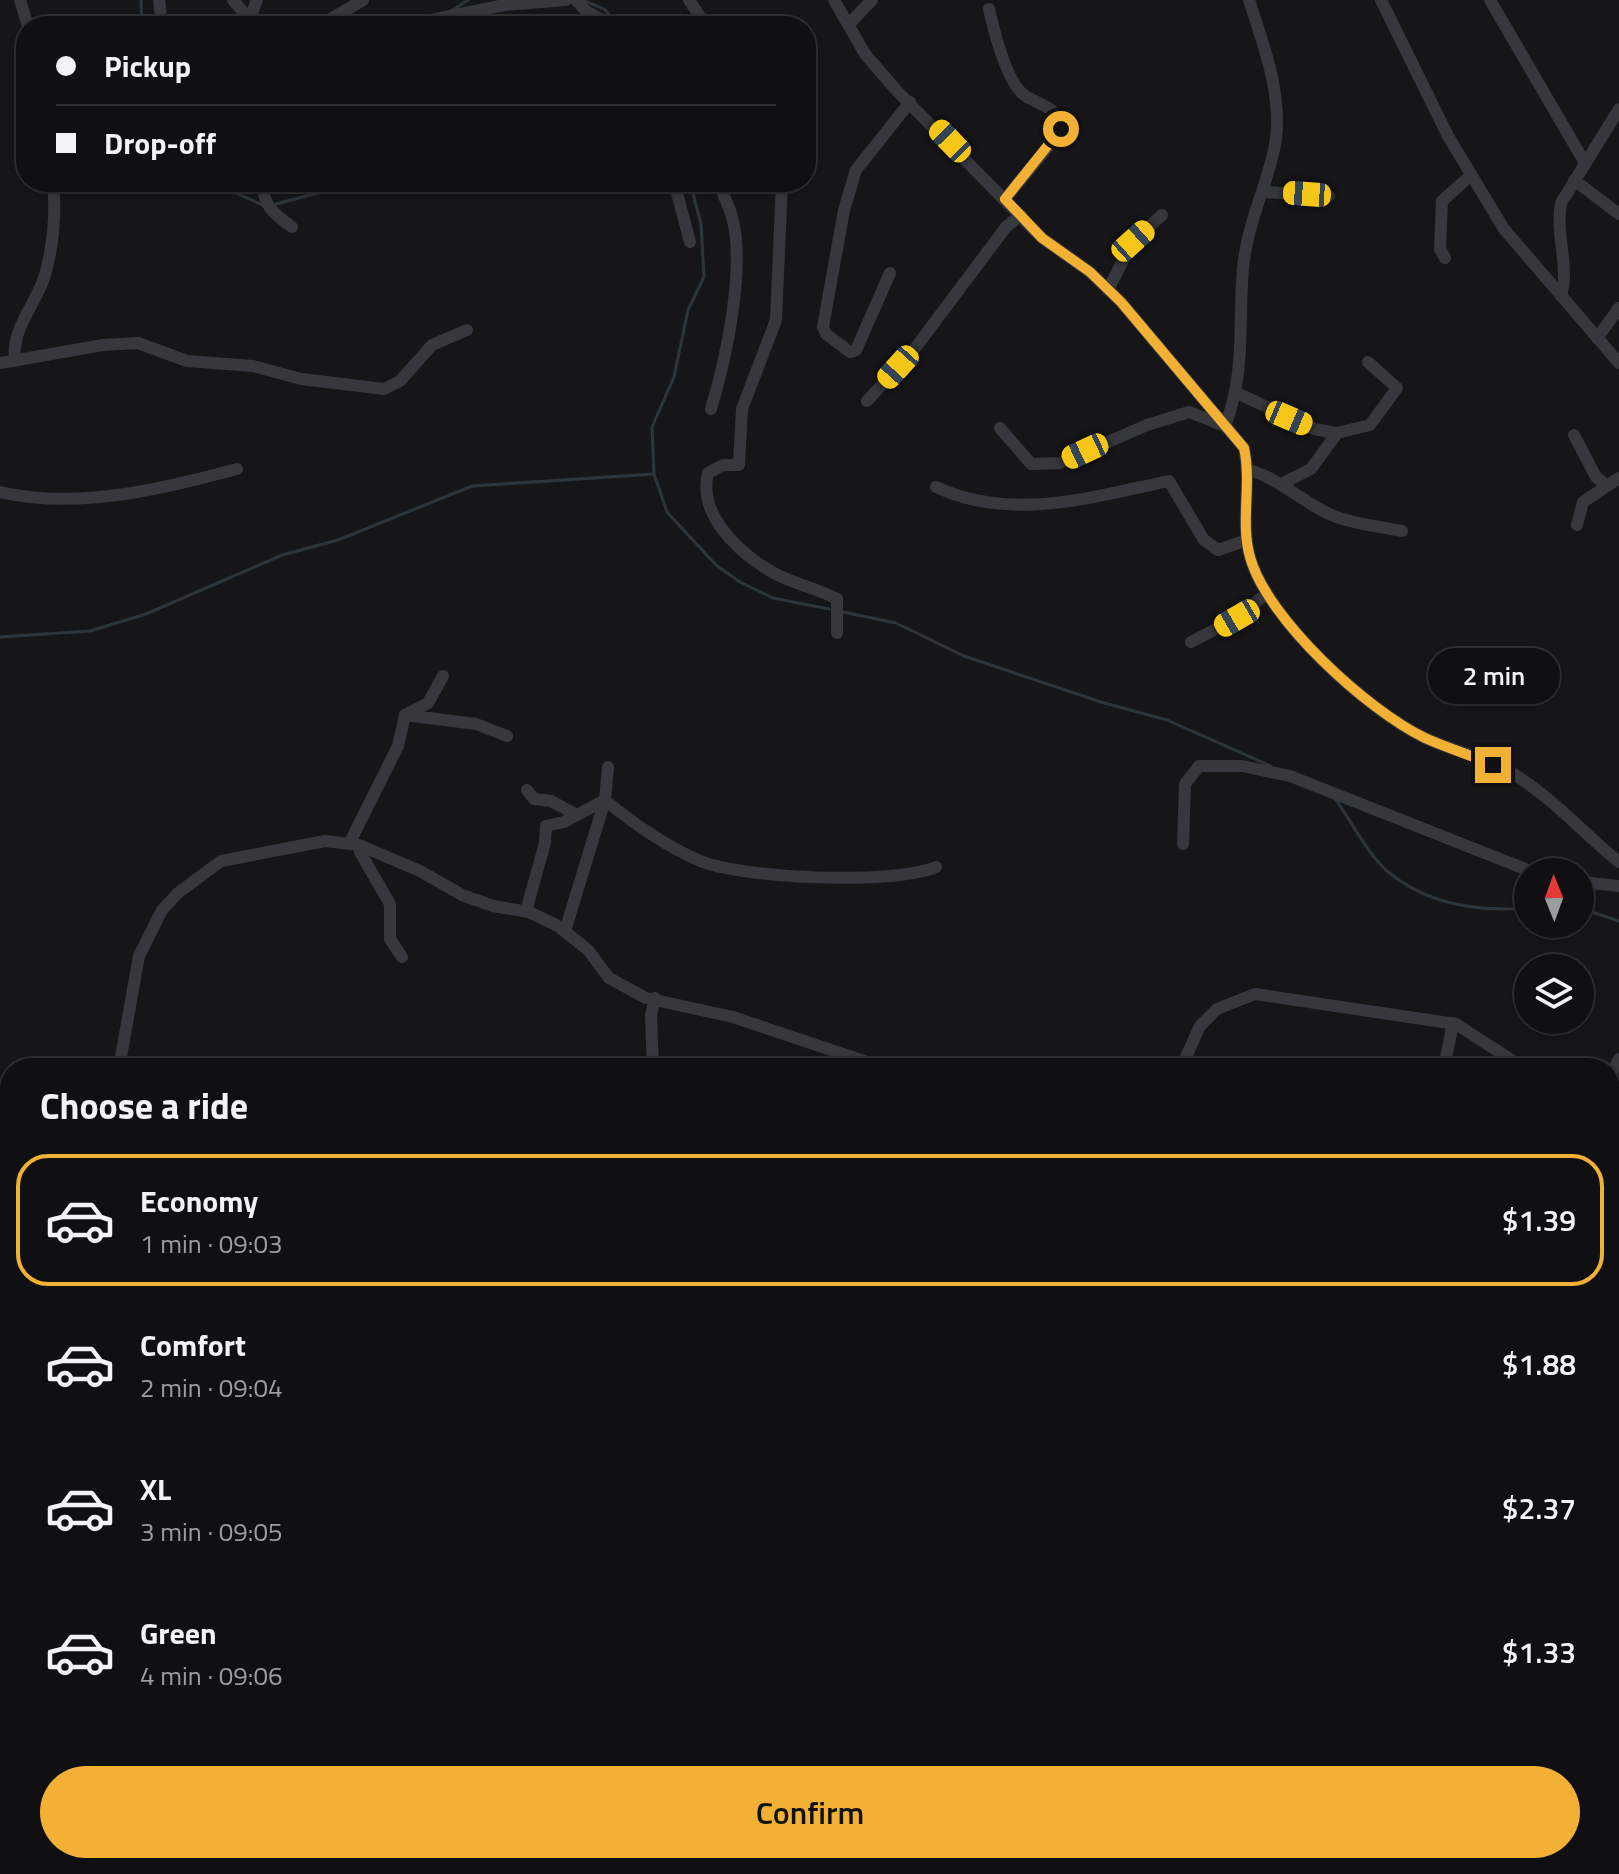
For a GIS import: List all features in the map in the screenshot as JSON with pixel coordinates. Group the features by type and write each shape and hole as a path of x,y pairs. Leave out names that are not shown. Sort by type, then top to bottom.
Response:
{"street":[{"path":"336,16 363,0"},
{"path":"451,16 504,5 566,0"},
{"path":"576,0 595,16"},
{"path":"834,0 865,54 1042,238 1108,290 1155,340 1244,448 1249,470 1249,556 1266,594 1335,673 1382,712 1424,737 1510,772 1619,862"},
{"path":"849,24 872,0"},
{"path":"1225,426 1237,393 1243,266 1275,145 1275,100 1265,49 1249,0"},
{"path":"1381,0 1470,176 1504,229 1619,363"},
{"path":"1490,0 1585,163"},
{"path":"989,9 1005,55 1006,71 1025,96 1043,101 1064,121 1057,136 1005,199"},
{"path":"586,11 586,16"},
{"path":"890,273 856,350 850,352 826,334 823,327 844,210 856,170 910,102"},
{"path":"1561,296 1566,271 1558,219 1561,203 1617,116"},
{"path":"1445,258 1440,249 1442,201 1470,176"},
{"path":"1574,180 1619,214"},
{"path":"15,361 13,343 45,276 56,205 54,192"},
{"path":"263,192 263,199 272,213 292,227"},
{"path":"677,192 690,242"},
{"path":"711,409 726,359 736,244 732,217 722,192"},
{"path":"782,192 776,320 742,409 739,465 723,465 708,473 704,488 713,517 738,546 768,570 837,599 837,633"},
{"path":"1264,192 1329,196"},
{"path":"867,401 913,351 1006,227 1021,215"},
{"path":"1108,290 1133,241 1162,215"},
{"path":"1597,338 1619,308"},
{"path":"0,363 103,345 138,343 187,361 253,366 301,379 384,389 400,381 432,345 467,330"},
{"path":"1237,393 1314,429 1337,433 1370,425 1397,388 1368,362"},
{"path":"1000,428 1031,464 1060,463 1136,430 1189,412 1225,426"},
{"path":"1283,483 1311,469 1337,433"},
{"path":"1574,435 1596,477 1605,484"},
{"path":"0,492 66,501 135,492 237,469"},
{"path":"1249,470 1283,483 1326,513 1354,523 1402,531"},
{"path":"1577,525 1583,502 1605,484 1619,478"},
{"path":"936,487 983,503 1067,503 1169,481 1204,540 1218,550 1247,540"},
{"path":"1191,642 1237,618 1266,594"},
{"path":"354,844 398,746 405,715 428,703 443,676"},
{"path":"405,715 476,724 507,736"},
{"path":"1183,844 1185,784 1199,766 1242,766 1290,776 1341,794 1514,864"},
{"path":"565,931 605,800 608,767"},
{"path":"527,790 534,799 551,801 577,815"},
{"path":"526,911 545,843 546,826 577,815 605,800"},
{"path":"605,800 634,824 701,862 824,878 919,875 936,867"},
{"path":"121,1058 139,956 162,910 205,871 237,855 325,841 354,844 420,871 462,895 493,906 526,911 565,931 588,950 609,978 655,999 733,1017 855,1058"},
{"path":"354,844 390,904 390,939 402,957"},
{"path":"1594,883 1619,886"},
{"path":"1186,1058 1200,1026 1217,1009 1255,994 1453,1023 1508,1058"},
{"path":"653,1058 651,1015 655,999"},
{"path":"1446,1058 1453,1023"}],"waterway":[{"path":"141,0 142,16"},
{"path":"451,11 468,0"},
{"path":"583,0 604,9 611,16"},
{"path":"234,192 265,206"},
{"path":"693,192 701,224 704,277 688,310 674,377 652,427 654,474 667,512 716,565 740,582 773,598 829,609"},
{"path":"272,205 318,193"},
{"path":"0,637 90,631 146,614 282,555 338,540 472,486 654,474"},
{"path":"843,612 896,623 964,656 1101,702 1167,720 1271,766"},
{"path":"1336,800 1373,855 1402,883 1454,904 1514,909"},
{"path":"1594,913 1619,921"}],"route":[{"path":"1061,129 1005,199 1042,238 1090,272 1121,302 1244,448 1249,470 1249,556 1266,594 1335,673 1382,712 1424,737 1493,765"}]}
